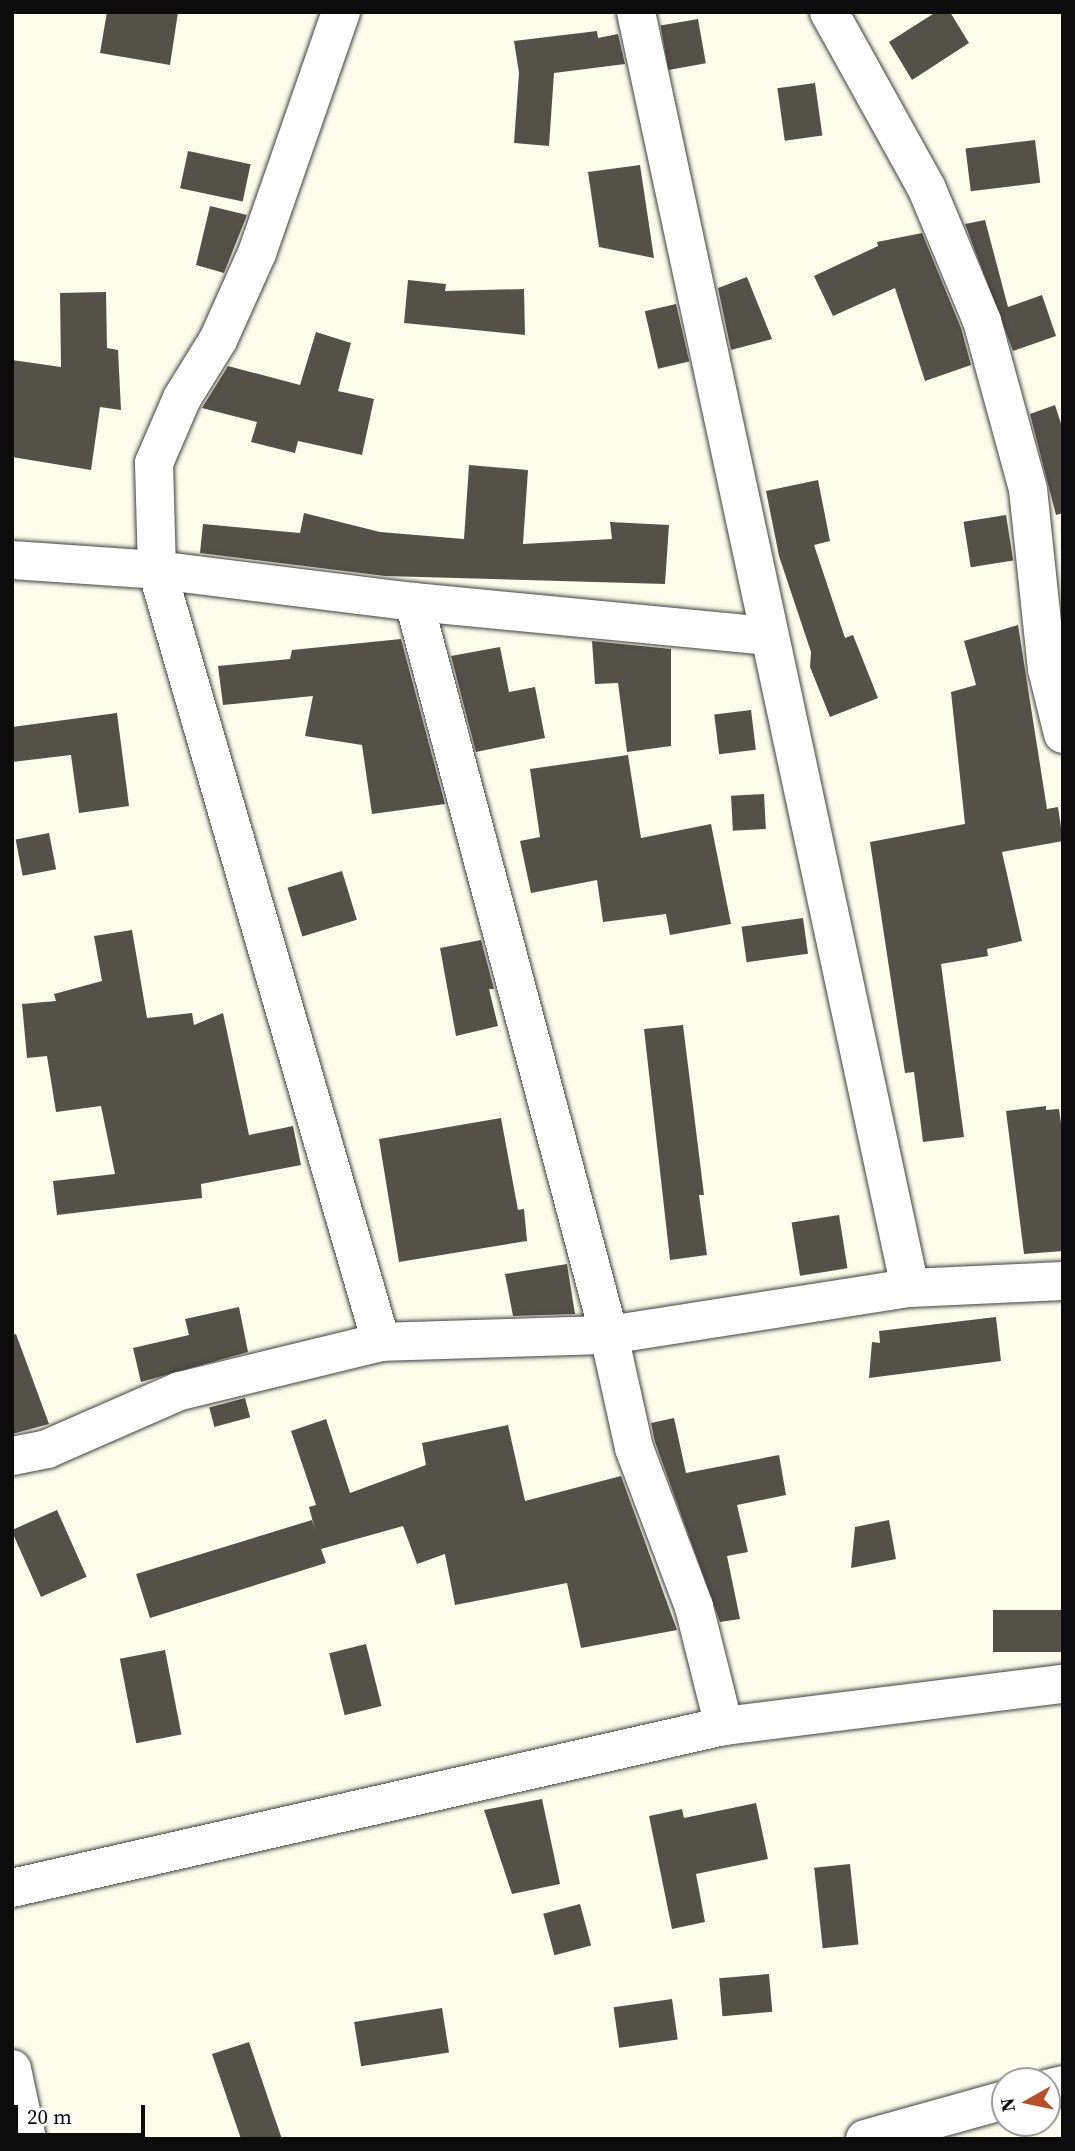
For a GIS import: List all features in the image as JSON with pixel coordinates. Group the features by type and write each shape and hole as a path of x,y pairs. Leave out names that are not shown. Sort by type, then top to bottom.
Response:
{"street":[{"path":"341,12 257,253 218,340 182,398 154,463 157,570 381,1342"},
{"path":"636,12 910,1289"},
{"path":"829,12 928,189 982,321 1028,489 1047,669 1063,734"},
{"path":"1028,489 1063,524"},
{"path":"12,560 157,570 414,602 768,636"},
{"path":"414,602 609,1335 634,1448 694,1607 724,1726"},
{"path":"12,1457 47,1449 180,1391 381,1342 609,1335 910,1289 1063,1281"},
{"path":"12,1888 724,1726 1063,1684"},
{"path":"12,2069 27,2139"},
{"path":"865,2139 991,2104"}],"building":[{"path":"107,12 178,12 170,65 100,53"},
{"path":"936,12 950,12 969,43 912,80 889,42"},
{"path":"698,19 706,63 668,70 661,26"},
{"path":"597,31 598,38 618,34 625,64 554,73 549,146 514,143 519,73 514,41"},
{"path":"815,83 822,135 785,141 777,88"},
{"path":"1035,140 1040,183 971,191 966,149"},
{"path":"188,151 251,164 243,201 180,188"},
{"path":"640,165 654,258 599,247 588,172"},
{"path":"210,206 247,215 224,273 196,265"},
{"path":"985,220 1008,307 1042,295 1056,336 1013,351 965,224"},
{"path":"922,233 961,328 971,365 925,381 895,288 833,316 814,276 878,246 877,242"},
{"path":"747,277 772,339 731,350 718,288"},
{"path":"408,280 446,284 445,291 524,289 525,335 404,323"},
{"path":"106,292 107,348 118,350 121,410 100,407 91,470 12,457 12,360 61,367 60,293"},
{"path":"676,304 689,361 658,369 645,311"},
{"path":"316,332 351,343 338,391 374,399 362,455 298,441 295,453 251,442 257,422 202,408 228,366 300,385"},
{"path":"1055,405 1063,430 1063,513 1056,515 1030,414"},
{"path":"469,465 528,470 523,544 612,539 610,522 669,525 665,584 385,576 200,553 203,524 300,533 304,513 380,532 464,539"},
{"path":"818,480 830,541 814,545 845,638 853,635 878,698 830,717 810,667 811,652 779,556 766,491"},
{"path":"1006,515 1013,560 971,567 964,522"},
{"path":"1018,625 1047,809 1058,807 1063,841 1002,852 1022,941 987,949 988,956 941,964 964,1137 923,1142 914,1072 905,1073 870,842 965,824 951,692 976,685 964,641"},
{"path":"401,639 445,804 372,814 362,745 305,736 313,696 223,705 218,666 290,659 292,650"},
{"path":"592,641 671,649 671,746 627,752 618,683 595,684"},
{"path":"500,647 509,692 535,687 545,738 476,752 451,656"},
{"path":"751,710 756,750 719,754 714,715"},
{"path":"117,713 129,806 79,813 71,755 12,762 12,727"},
{"path":"628,755 641,838 711,824 731,924 670,935 666,914 603,922 597,880 531,893 520,841 540,837 530,769"},
{"path":"764,794 766,829 733,831 731,796"},
{"path":"49,833 56,869 23,876 16,839"},
{"path":"342,871 357,920 302,936 287,888"},
{"path":"803,918 808,954 747,962 742,927"},
{"path":"132,930 147,1018 192,1013 194,1025 223,1013 249,1135 293,1126 301,1165 201,1184 202,1198 57,1215 53,1181 115,1174 101,1106 56,1112 47,1056 27,1058 22,1004 56,1001 54,994 102,981 94,936"},
{"path":"481,940 494,989 489,989 498,1026 456,1036 440,948"},
{"path":"683,1025 704,1195 699,1195 707,1255 670,1260 644,1029"},
{"path":"1046,1106 1046,1110 1059,1109 1063,1138 1063,1251 1024,1254 1006,1111"},
{"path":"501,1118 518,1210 524,1209 527,1241 399,1262 379,1139"},
{"path":"839,1215 847,1268 800,1276 792,1223"},
{"path":"567,1264 575,1314 513,1316 505,1274"},
{"path":"239,1307 248,1352 141,1382 133,1348 189,1335 185,1319"},
{"path":"996,1317 1001,1361 869,1378 872,1342 880,1343 879,1331"},
{"path":"16,1334 49,1424 12,1434 12,1335"},
{"path":"245,1398 250,1417 214,1427 209,1408"},
{"path":"674,1418 686,1473 779,1455 786,1495 737,1505 748,1552 727,1556 740,1619 720,1622 655,1442 651,1423"},
{"path":"326,1419 350,1493 426,1465 422,1443 508,1425 525,1501 621,1476 677,1630 581,1648 567,1583 455,1605 445,1554 417,1564 403,1526 321,1549 326,1563 150,1618 136,1574 312,1520 315,1530 309,1507 316,1505 291,1431"},
{"path":"57,1510 87,1577 41,1597 12,1530"},
{"path":"889,1520 896,1559 851,1568 855,1527"},
{"path":"993,1610 1063,1610 1063,1652 993,1652"},
{"path":"366,1644 381,1706 345,1715 329,1653"},
{"path":"165,1650 181,1734 136,1743 120,1659"},
{"path":"542,1799 560,1884 512,1894 484,1810"},
{"path":"756,1803 768,1859 696,1874 705,1922 672,1929 649,1816 682,1809 684,1818"},
{"path":"850,1864 858,1945 823,1948 814,1868"},
{"path":"580,1904 591,1946 554,1955 543,1914"},
{"path":"769,1974 772,2012 723,2016 719,1978"},
{"path":"672,1999 678,2040 619,2048 614,2007"},
{"path":"442,2008 449,2052 361,2066 354,2022"},
{"path":"249,2042 282,2139 241,2139 212,2054"}]}
